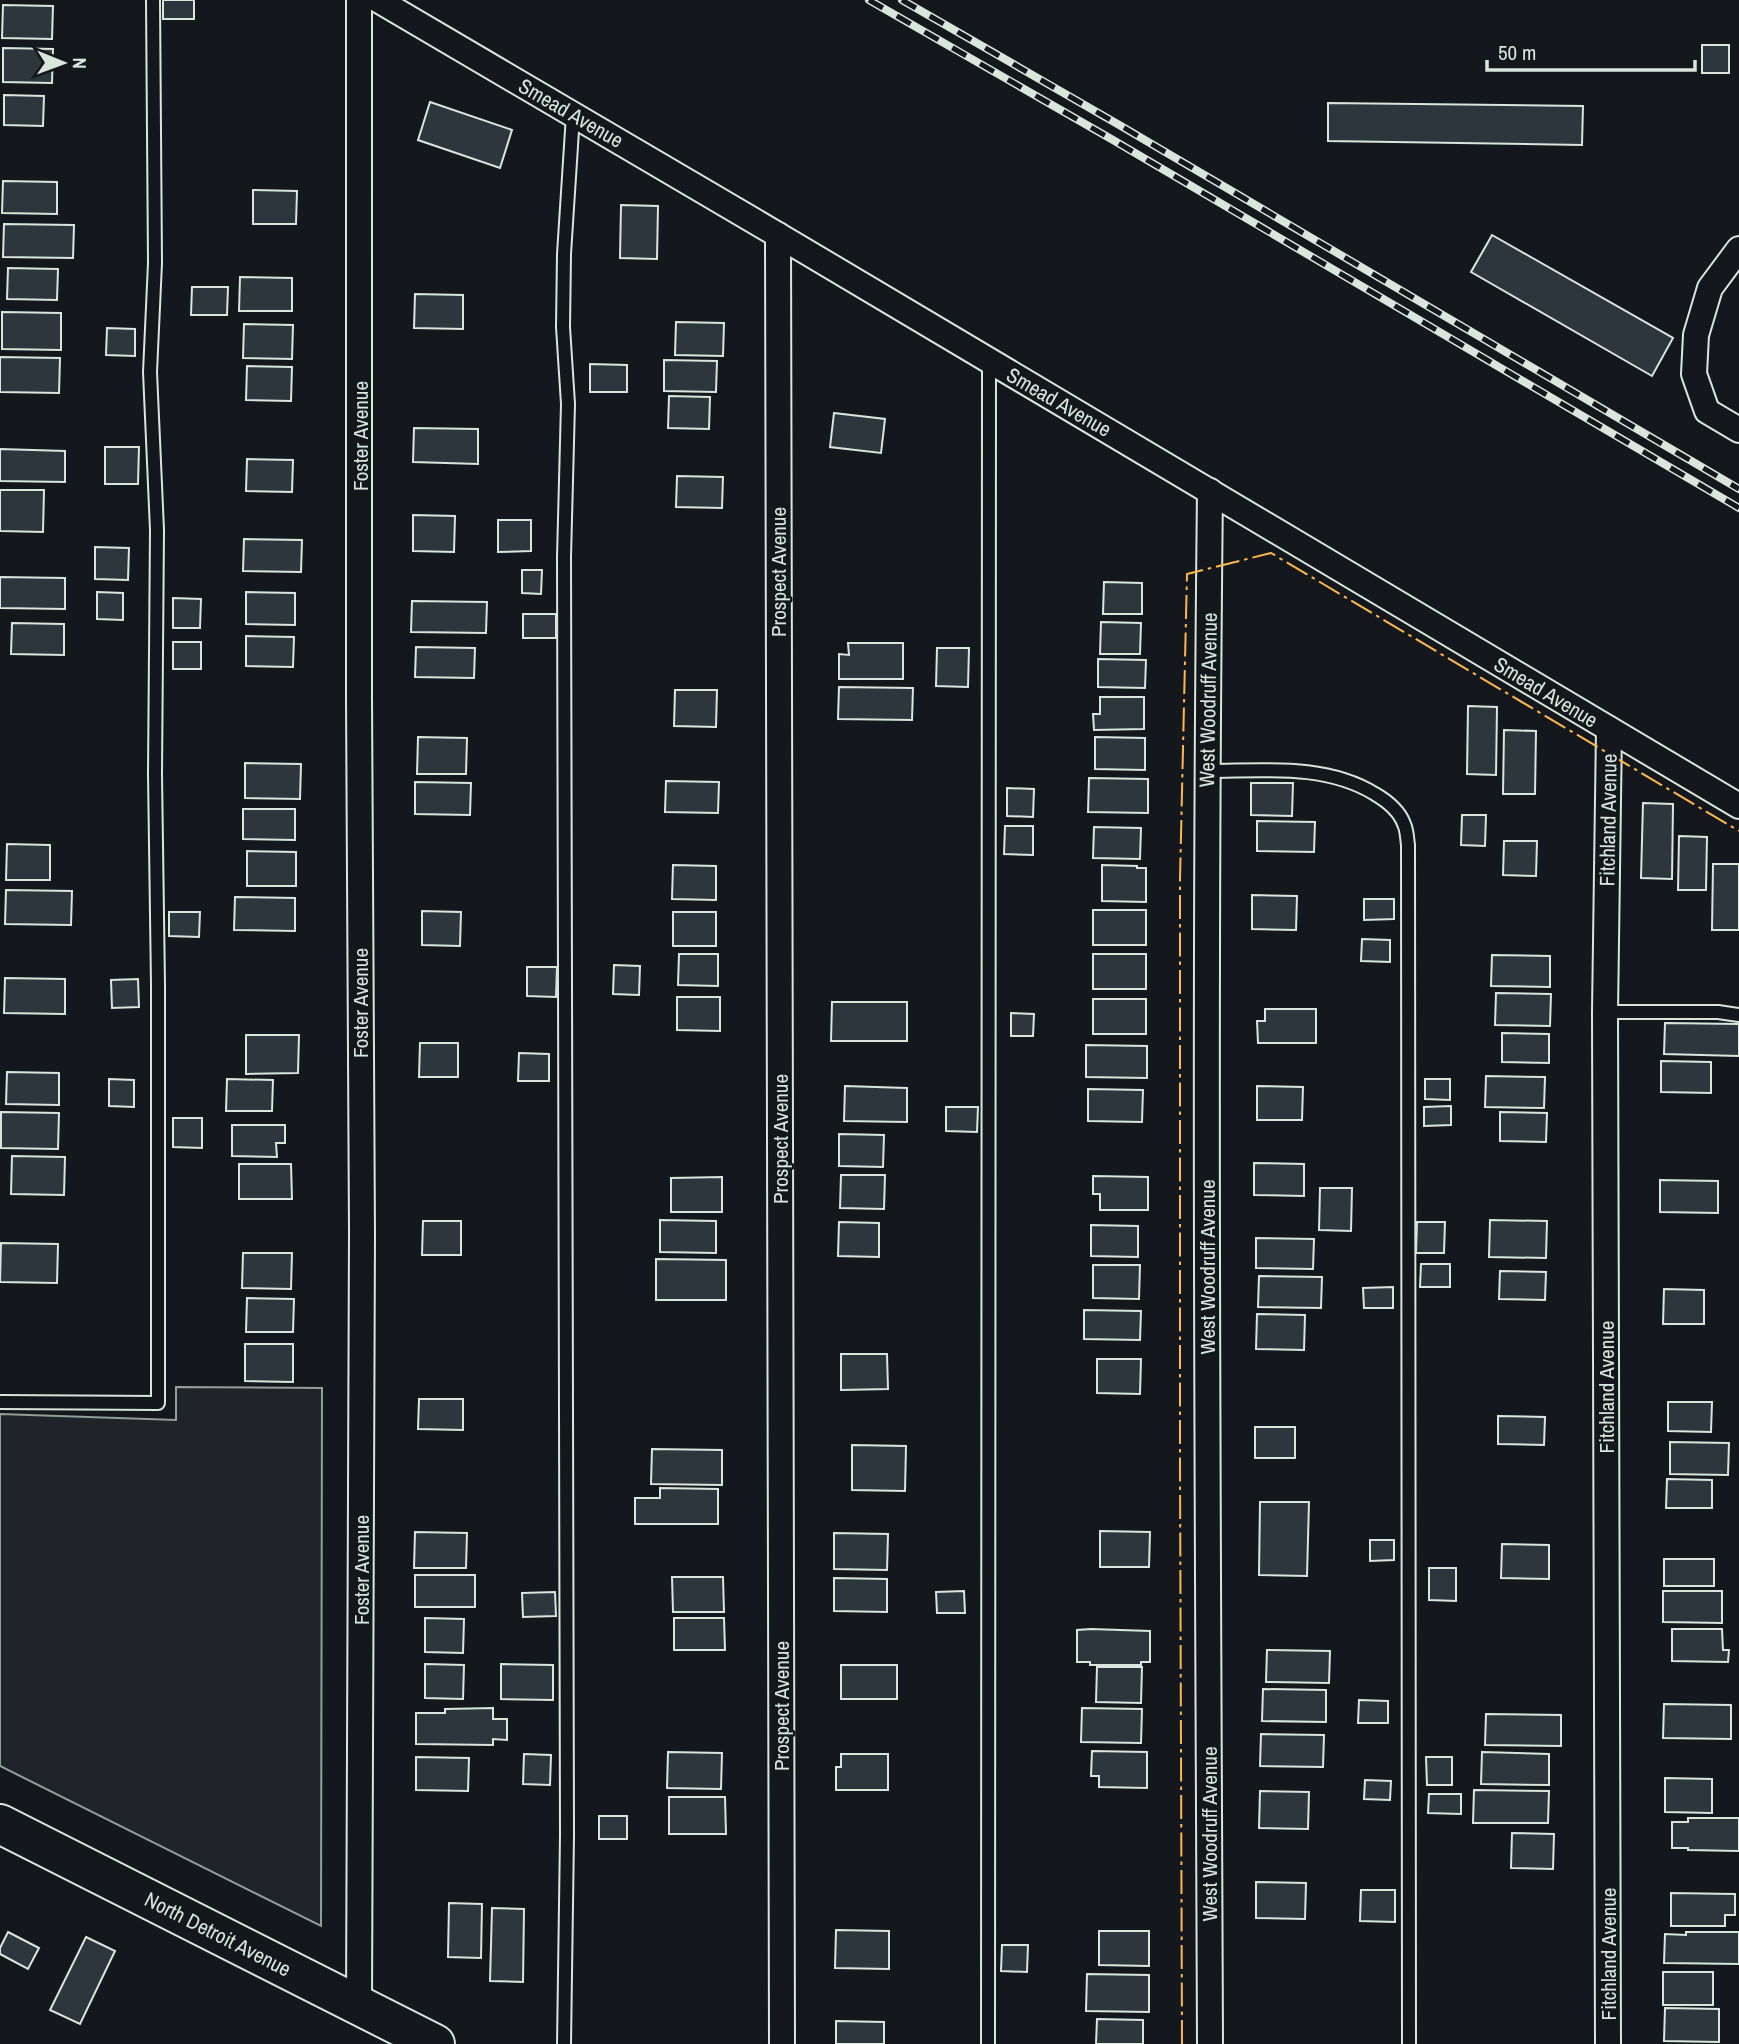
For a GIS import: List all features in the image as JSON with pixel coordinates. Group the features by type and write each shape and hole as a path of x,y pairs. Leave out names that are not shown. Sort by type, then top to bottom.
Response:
{"main road":[{"name":"North Detroit Avenue","path":"0,1824 435,2044"}],"street":[{"name":"Foster Avenue","path":"359,0 362,1289 359,2006"},
{"name":"Smead Avenue","path":"378,0 1739,806"},
{"name":"Prospect Avenue","path":"778,235 782,2044"},
{"path":"1739,249 1710,288 1696,335 1694,374 1707,411 1739,430"},
{"name":"West Woodruff Avenue","path":"1210,491 1207,771 1210,2044"},
{"name":"Fitchland Avenue","path":"1608,2044 1605,1012 1609,729"}],"lane":[{"path":"0,1402 158,1403 155,775 157,530 150,372 155,263 153,0"},
{"path":"564,2044 567,1765 564,557 568,404 563,327 564,254 573,115"},
{"path":"988,2044 989,361"},
{"path":"1207,771 1304,771 1338,778 1366,788 1391,804 1404,823 1408,845 1409,2044"},
{"path":"1605,1012 1718,1012 1739,1015"}],"shaded area":[{"path":"176,1387 322,1388 321,1926 0,1766 0,1414 176,1420"}],"building":[{"path":"163,0 194,0 194,19 163,19"},
{"path":"3,5 53,6 52,39 2,38"},
{"path":"1702,45 1729,45 1729,73 1702,73"},
{"path":"3,48 53,49 52,83 3,82"},
{"path":"4,95 44,96 43,126 4,125"},
{"path":"430,102 512,130 500,168 418,140"},
{"path":"1328,103 1583,106 1582,145 1328,141"},
{"path":"3,181 57,182 57,214 2,213"},
{"path":"253,190 297,191 296,224 253,224"},
{"path":"621,205 658,206 657,259 620,258"},
{"path":"4,224 74,225 73,258 3,257"},
{"path":"1492,235 1673,338 1652,376 1471,272"},
{"path":"8,268 58,269 57,300 7,299"},
{"path":"240,277 292,278 292,311 239,311"},
{"path":"192,287 228,287 227,315 191,315"},
{"path":"415,294 463,295 463,329 414,328"},
{"path":"2,312 61,313 61,350 2,349"},
{"path":"676,322 724,323 723,356 675,355"},
{"path":"244,324 293,325 292,359 243,358"},
{"path":"107,328 135,329 135,356 106,355"},
{"path":"0,357 60,358 59,393 0,392"},
{"path":"664,360 717,361 716,392 664,391"},
{"path":"590,364 627,365 627,392 590,392"},
{"path":"247,366 292,367 291,401 246,400"},
{"path":"669,396 710,397 709,429 668,428"},
{"path":"834,413 885,419 881,453 830,447"},
{"path":"414,428 478,429 478,464 413,462"},
{"path":"105,447 139,447 138,484 105,484"},
{"path":"0,449 65,451 65,482 0,481"},
{"path":"247,459 293,460 292,492 246,491"},
{"path":"677,476 723,477 722,508 676,507"},
{"path":"0,490 44,490 43,532 0,531"},
{"path":"413,515 455,516 454,552 413,551"},
{"path":"498,520 531,520 531,551 498,552"},
{"path":"244,539 302,540 301,572 243,571"},
{"path":"95,547 129,548 128,580 95,579"},
{"path":"522,570 542,570 541,594 522,593"},
{"path":"0,577 65,578 65,609 0,608"},
{"path":"1104,582 1142,583 1142,614 1103,614"},
{"path":"97,592 123,593 123,620 97,619"},
{"path":"246,592 295,593 295,625 246,624"},
{"path":"173,598 201,599 200,628 173,628"},
{"path":"412,601 487,602 486,633 411,632"},
{"path":"523,614 556,614 556,638 523,638"},
{"path":"1101,622 1141,623 1140,654 1100,654"},
{"path":"12,623 64,624 64,655 11,654"},
{"path":"246,636 294,637 293,667 246,666"},
{"path":"173,642 201,642 201,669 173,669"},
{"path":"848,643 903,643 903,679 839,679 839,654 849,655"},
{"path":"416,647 475,648 474,678 415,677"},
{"path":"937,648 969,648 968,687 936,686"},
{"path":"1098,659 1146,660 1145,688 1098,687"},
{"path":"839,687 913,688 912,720 838,719"},
{"path":"675,690 717,690 716,727 674,726"},
{"path":"1100,697 1144,697 1144,729 1094,730 1093,714 1100,714"},
{"path":"1468,706 1497,707 1496,775 1467,774"},
{"path":"1504,730 1536,731 1535,794 1503,794"},
{"path":"418,737 467,738 466,774 417,774"},
{"path":"1095,737 1145,738 1145,770 1095,769"},
{"path":"245,763 301,764 300,799 245,798"},
{"path":"1089,778 1148,779 1148,813 1088,812"},
{"path":"666,781 719,782 718,813 665,812"},
{"path":"415,782 471,783 470,815 415,814"},
{"path":"1251,783 1293,783 1292,816 1251,815"},
{"path":"1007,788 1034,789 1033,817 1007,816"},
{"path":"1643,803 1673,804 1672,879 1641,878"},
{"path":"243,809 295,809 295,840 243,839"},
{"path":"1462,815 1486,815 1485,846 1461,845"},
{"path":"1257,821 1315,822 1314,852 1257,851"},
{"path":"1005,826 1033,826 1033,855 1004,854"},
{"path":"1094,827 1141,828 1140,859 1093,858"},
{"path":"1679,836 1707,837 1706,890 1678,890"},
{"path":"1504,841 1537,841 1536,876 1503,875"},
{"path":"7,844 50,845 50,880 6,880"},
{"path":"247,851 296,852 296,886 247,886"},
{"path":"1713,864 1739,864 1739,930 1712,930"},
{"path":"673,865 716,866 716,900 672,899"},
{"path":"1102,865 1146,868 1146,902 1102,901"},
{"path":"6,890 72,891 71,925 5,924"},
{"path":"1252,895 1297,896 1296,930 1252,929"},
{"path":"235,897 295,898 295,931 234,930"},
{"path":"1364,899 1394,899 1394,919 1364,920"},
{"path":"1093,910 1146,910 1146,945 1093,945"},
{"path":"422,911 461,912 460,946 422,945"},
{"path":"169,912 200,912 199,937 169,936"},
{"path":"673,912 716,912 716,946 673,946"},
{"path":"1362,939 1390,940 1390,962 1361,961"},
{"path":"679,954 718,954 718,986 678,985"},
{"path":"1093,954 1146,954 1146,989 1093,989"},
{"path":"1492,955 1550,956 1550,987 1491,986"},
{"path":"614,965 640,966 639,995 613,994"},
{"path":"527,967 557,967 556,997 527,996"},
{"path":"5,978 65,979 65,1014 4,1013"},
{"path":"138,979 139,1007 112,1008 111,980"},
{"path":"1496,993 1551,994 1550,1026 1495,1025"},
{"path":"677,997 720,997 720,1031 677,1030"},
{"path":"1093,999 1146,999 1146,1034 1093,1034"},
{"path":"832,1002 907,1002 907,1041 831,1041"},
{"path":"1265,1009 1316,1009 1316,1043 1258,1043 1257,1021 1265,1021"},
{"path":"1011,1013 1034,1014 1033,1036 1011,1036"},
{"path":"1665,1023 1739,1024 1739,1056 1664,1054"},
{"path":"1502,1033 1549,1034 1549,1063 1502,1062"},
{"path":"246,1035 299,1035 298,1073 246,1074"},
{"path":"420,1043 458,1043 458,1077 419,1077"},
{"path":"1086,1045 1147,1046 1147,1078 1086,1077"},
{"path":"519,1053 549,1054 549,1081 518,1081"},
{"path":"1661,1061 1711,1062 1711,1093 1661,1092"},
{"path":"7,1072 59,1073 59,1105 6,1104"},
{"path":"1486,1076 1545,1077 1544,1108 1485,1107"},
{"path":"109,1079 134,1080 134,1107 109,1106"},
{"path":"227,1079 273,1080 272,1111 226,1111"},
{"path":"1425,1079 1450,1079 1450,1100 1425,1099"},
{"path":"845,1086 907,1088 907,1122 844,1121"},
{"path":"1257,1086 1303,1087 1302,1120 1257,1120"},
{"path":"1088,1089 1143,1090 1142,1122 1088,1121"},
{"path":"1451,1106 1451,1125 1424,1126 1424,1107"},
{"path":"946,1107 978,1107 977,1132 946,1131"},
{"path":"1,1112 59,1113 58,1149 1,1148"},
{"path":"1500,1112 1547,1113 1546,1142 1500,1141"},
{"path":"173,1118 202,1118 202,1148 173,1147"},
{"path":"232,1125 285,1125 285,1143 276,1143 277,1157 232,1156"},
{"path":"839,1134 884,1135 883,1167 839,1166"},
{"path":"12,1156 65,1157 64,1195 11,1194"},
{"path":"1254,1163 1304,1164 1304,1196 1254,1195"},
{"path":"239,1164 291,1164 292,1199 239,1199"},
{"path":"841,1175 885,1175 884,1209 840,1208"},
{"path":"1093,1176 1148,1177 1148,1210 1100,1210 1100,1194 1093,1194"},
{"path":"722,1177 722,1212 671,1212 671,1178"},
{"path":"1660,1180 1718,1181 1718,1213 1660,1212"},
{"path":"1320,1188 1352,1188 1351,1231 1319,1230"},
{"path":"660,1220 716,1221 716,1253 660,1252"},
{"path":"1490,1220 1547,1221 1546,1258 1489,1257"},
{"path":"423,1221 461,1221 461,1255 422,1255"},
{"path":"839,1222 879,1223 879,1257 838,1256"},
{"path":"1417,1222 1445,1222 1444,1253 1416,1253"},
{"path":"1091,1225 1138,1226 1138,1257 1091,1256"},
{"path":"1256,1238 1314,1239 1313,1269 1256,1268"},
{"path":"1,1243 58,1244 57,1283 0,1282"},
{"path":"243,1253 292,1253 291,1289 242,1288"},
{"path":"656,1259 726,1260 726,1300 656,1300"},
{"path":"1421,1264 1450,1264 1450,1287 1420,1287"},
{"path":"1093,1265 1140,1265 1139,1299 1093,1298"},
{"path":"1500,1271 1546,1272 1545,1300 1499,1299"},
{"path":"1259,1276 1322,1277 1321,1308 1258,1307"},
{"path":"1393,1287 1393,1308 1364,1308 1363,1288"},
{"path":"1664,1289 1704,1290 1704,1324 1663,1324"},
{"path":"247,1298 294,1299 293,1332 246,1332"},
{"path":"1084,1310 1141,1311 1140,1340 1084,1339"},
{"path":"1257,1314 1305,1315 1304,1350 1256,1349"},
{"path":"245,1344 293,1344 293,1382 245,1381"},
{"path":"841,1354 887,1354 888,1389 841,1390"},
{"path":"1097,1359 1141,1359 1140,1394 1097,1393"},
{"path":"419,1399 463,1399 463,1430 418,1429"},
{"path":"1668,1402 1712,1402 1711,1432 1668,1431"},
{"path":"1498,1416 1545,1417 1544,1445 1498,1444"},
{"path":"1255,1427 1295,1427 1295,1458 1255,1458"},
{"path":"1670,1442 1729,1443 1728,1475 1670,1474"},
{"path":"852,1445 906,1446 905,1491 852,1490"},
{"path":"652,1449 722,1450 722,1485 651,1484"},
{"path":"1667,1479 1712,1480 1712,1508 1666,1508"},
{"path":"660,1488 718,1489 718,1524 635,1524 635,1498 660,1498"},
{"path":"1260,1502 1309,1502 1307,1576 1259,1575"},
{"path":"1100,1531 1150,1532 1149,1567 1100,1567"},
{"path":"415,1532 467,1533 466,1568 414,1568"},
{"path":"834,1533 888,1534 887,1570 834,1569"},
{"path":"1370,1540 1394,1540 1394,1560 1370,1561"},
{"path":"1502,1544 1549,1545 1549,1579 1501,1578"},
{"path":"1664,1559 1714,1559 1714,1586 1664,1586"},
{"path":"1429,1568 1456,1568 1456,1601 1429,1600"},
{"path":"415,1575 475,1575 475,1607 415,1607"},
{"path":"672,1577 723,1577 724,1612 673,1612"},
{"path":"834,1578 887,1579 887,1612 834,1611"},
{"path":"964,1591 965,1613 937,1613 936,1592"},
{"path":"1663,1591 1722,1591 1722,1623 1663,1622"},
{"path":"555,1592 556,1616 523,1617 522,1593"},
{"path":"425,1618 464,1619 463,1653 425,1652"},
{"path":"674,1618 724,1618 725,1650 674,1650"},
{"path":"1672,1629 1722,1629 1723,1650 1729,1650 1728,1662 1672,1661"},
{"path":"1077,1630 1150,1631 1150,1662 1141,1662 1141,1665 1090,1665 1090,1662 1077,1662"},
{"path":"1267,1650 1330,1651 1329,1683 1266,1682"},
{"path":"425,1664 464,1665 463,1699 425,1698"},
{"path":"501,1664 553,1665 553,1700 501,1699"},
{"path":"841,1665 897,1665 897,1699 841,1699"},
{"path":"1097,1667 1142,1667 1141,1703 1096,1702"},
{"path":"1263,1689 1326,1690 1326,1722 1262,1721"},
{"path":"1359,1700 1388,1701 1388,1723 1358,1723"},
{"path":"1664,1704 1731,1705 1731,1739 1663,1738"},
{"path":"493,1708 493,1719 507,1719 507,1740 493,1739 493,1745 416,1744 416,1713 445,1713 445,1709"},
{"path":"1082,1708 1142,1709 1141,1743 1081,1742"},
{"path":"1486,1714 1561,1715 1561,1746 1485,1745"},
{"path":"1261,1734 1324,1735 1323,1767 1260,1766"},
{"path":"1092,1751 1147,1752 1147,1788 1099,1787 1099,1776 1091,1776"},
{"path":"668,1752 722,1753 721,1789 667,1788"},
{"path":"1482,1752 1549,1754 1549,1785 1481,1784"},
{"path":"524,1754 551,1755 550,1785 523,1784"},
{"path":"841,1754 888,1754 888,1790 836,1790 836,1767 841,1767"},
{"path":"416,1757 469,1758 468,1791 416,1790"},
{"path":"1426,1757 1452,1757 1452,1785 1427,1785"},
{"path":"1665,1778 1712,1779 1712,1813 1665,1812"},
{"path":"1365,1780 1391,1781 1390,1800 1364,1799"},
{"path":"1474,1790 1549,1791 1548,1823 1473,1823"},
{"path":"1260,1791 1309,1792 1308,1829 1259,1828"},
{"path":"1429,1794 1461,1794 1461,1814 1428,1813"},
{"path":"669,1797 725,1797 726,1834 669,1834"},
{"path":"599,1816 627,1816 627,1839 599,1839"},
{"path":"1688,1818 1739,1818 1739,1851 1672,1848 1672,1822 1688,1822"},
{"path":"1512,1833 1554,1834 1553,1869 1511,1868"},
{"path":"1256,1882 1306,1883 1305,1919 1256,1918"},
{"path":"1361,1890 1395,1890 1395,1922 1360,1921"},
{"path":"1671,1893 1735,1894 1735,1915 1725,1915 1725,1926 1671,1926"},
{"path":"449,1903 482,1904 481,1958 448,1957"},
{"path":"492,1908 524,1909 523,1982 490,1981"},
{"path":"836,1930 889,1931 889,1969 835,1968"},
{"path":"1099,1931 1149,1931 1149,1966 1099,1965"},
{"path":"8,1932 39,1948 28,1969 0,1954"},
{"path":"1686,1932 1739,1932 1739,1964 1664,1963 1665,1934 1686,1935"},
{"path":"86,1937 115,1951 80,2024 50,2010"},
{"path":"1002,1945 1028,1945 1027,1972 1001,1971"},
{"path":"1663,1972 1713,1972 1713,2005 1663,2005"},
{"path":"1087,1974 1149,1975 1149,2012 1086,2011"},
{"path":"1665,2008 1719,2009 1719,2042 1664,2041"},
{"path":"1097,2019 1143,2020 1143,2044 1096,2044"},
{"path":"836,2021 884,2022 884,2044 836,2044"}],"railway":[{"path":"869,0 1113,140 1739,508"},
{"path":"902,0 1739,489"}],"power":[{"path":"1182,2044 1180,879 1187,574 1271,553 1739,831"}]}
